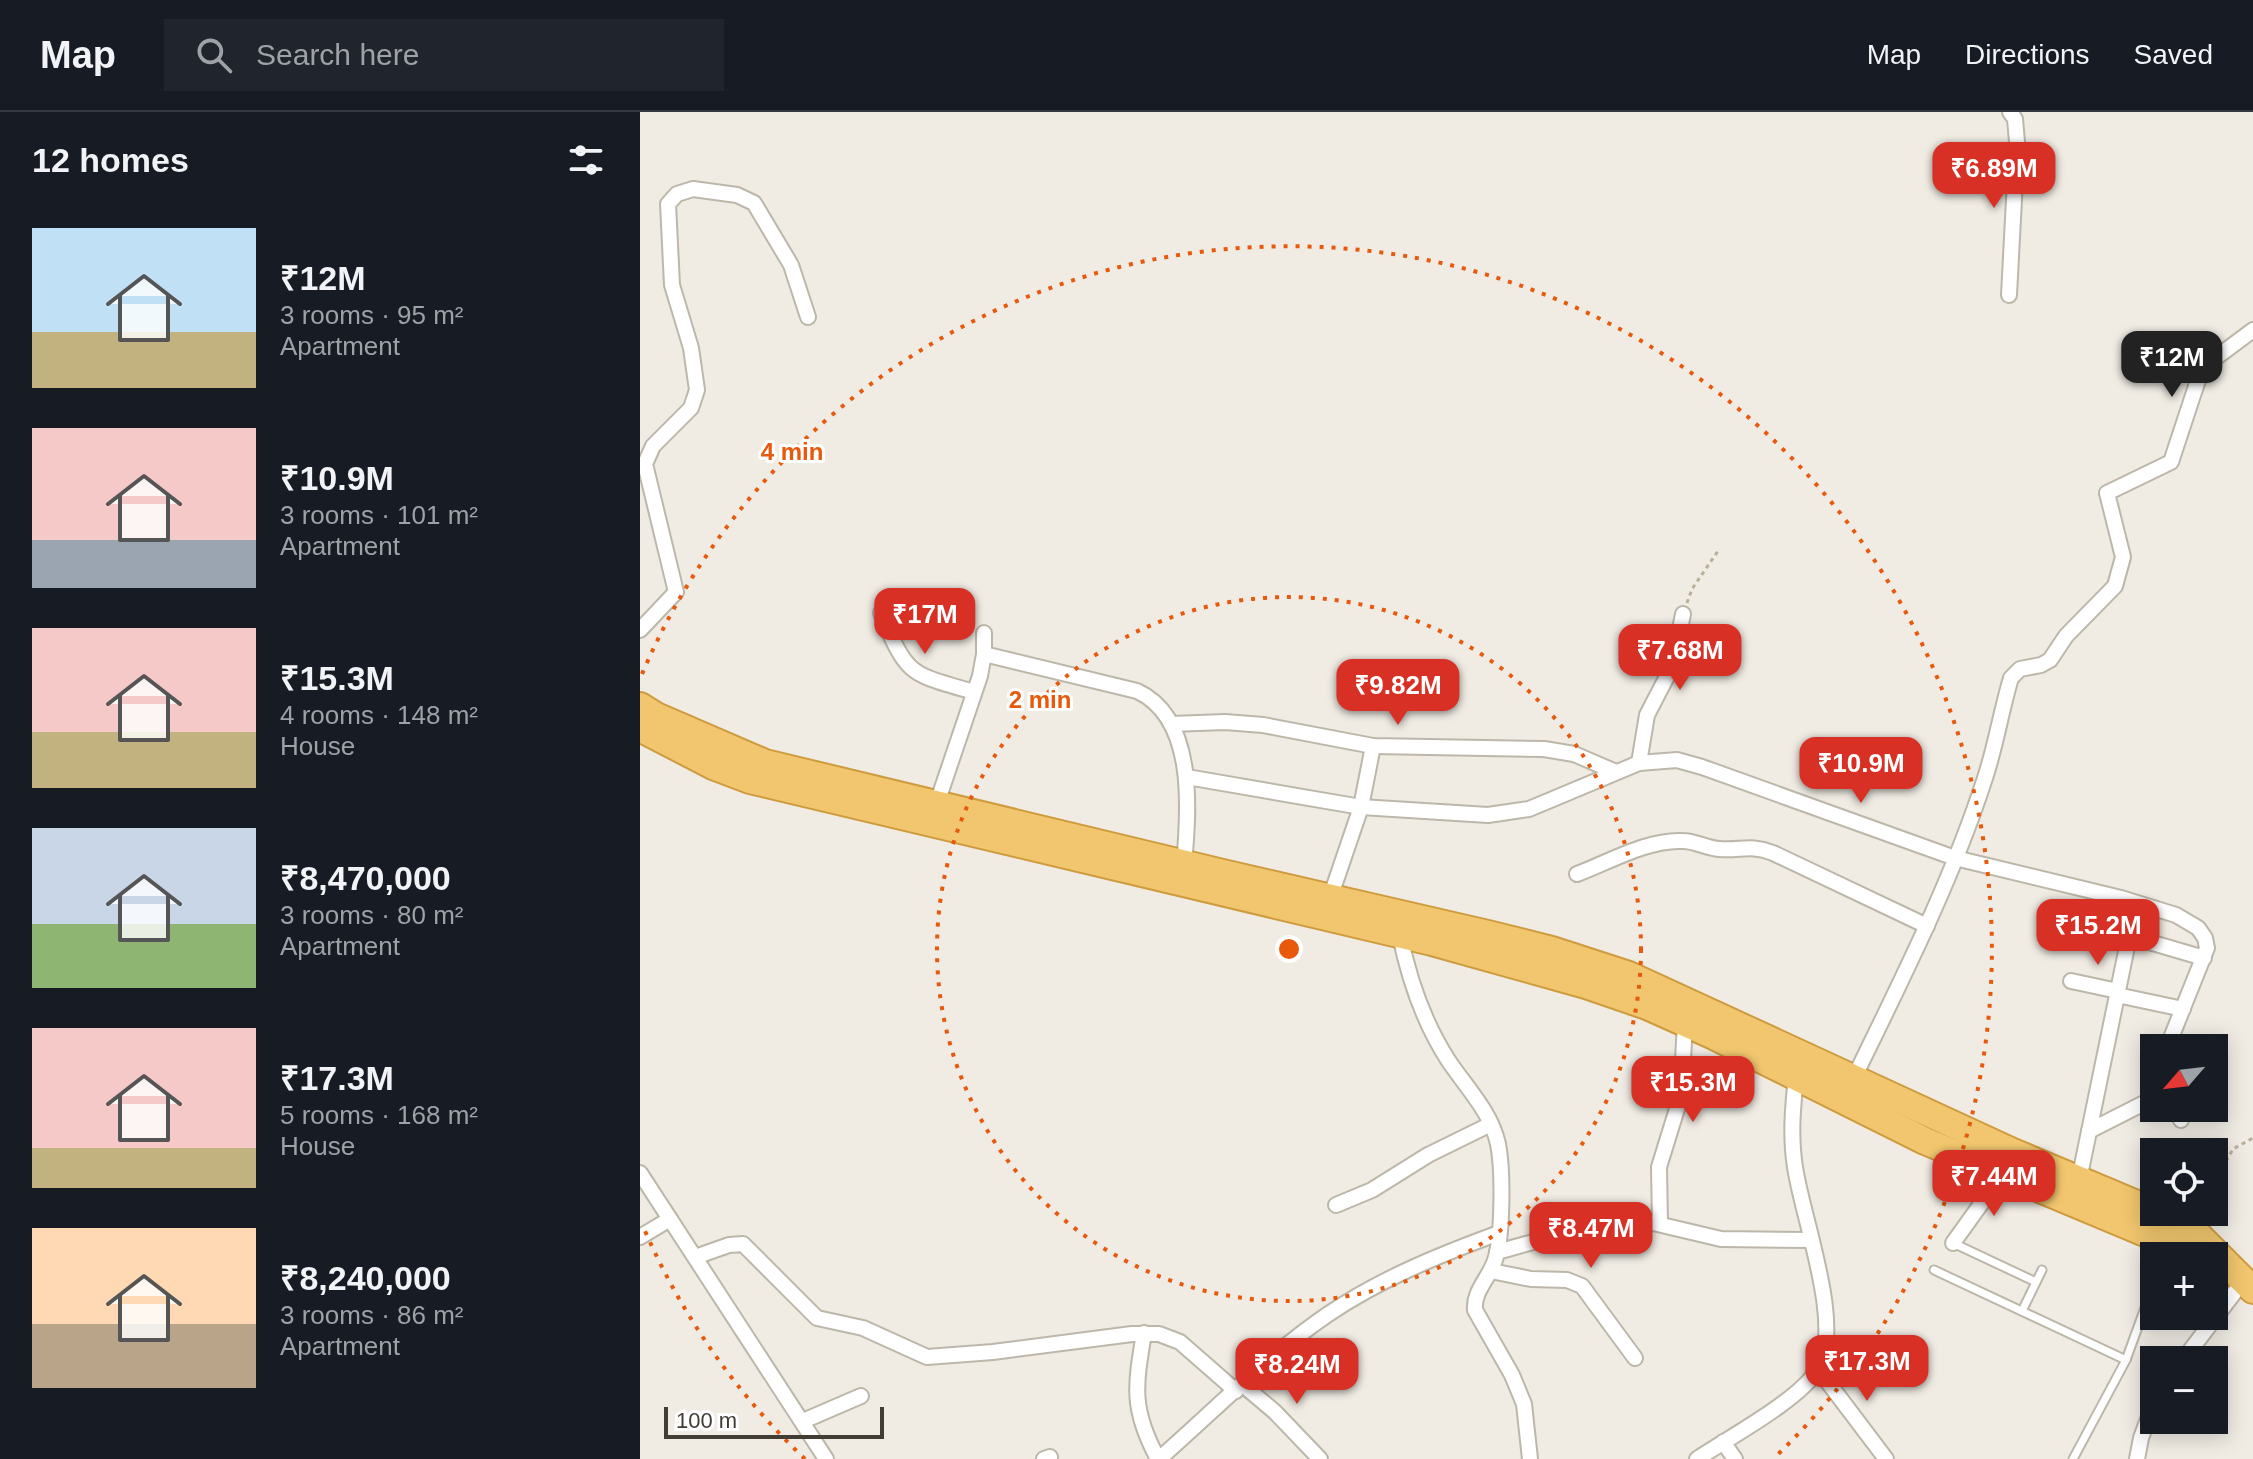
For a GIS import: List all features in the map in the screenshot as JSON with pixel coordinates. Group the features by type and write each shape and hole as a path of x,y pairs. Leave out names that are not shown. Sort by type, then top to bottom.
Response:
{"highway":[{"path":"640,706 668,722 765,763 1488,934 1590,962 1667,991 1853,1080 2189,1226 2204,1242"},
{"path":"640,728 713,766 750,780 1400,935 1586,985 1685,1023 1925,1141 2153,1242"},
{"path":"2228,1266 2248,1285"}],"street":[{"path":"2009,295 2017,142 2015,119 2010,112"},
{"path":"640,630 676,592 645,464 653,446 691,408 697,390 691,348 672,285 668,204 677,194 693,189 737,195 754,203 791,265 808,317"},
{"path":"1853,1080 1927,926 1955,858 1984,781 2011,678 2020,669 2050,660 2066,636 2106,598 2119,577 2123,557 2107,493 2171,462 2202,368 2253,330"},
{"path":"881,613 901,658 909,668 929,678 974,692"},
{"path":"1639,763 1647,715 1673,665 1683,614"},
{"path":"937,803 974,692 984,654 984,633"},
{"path":"984,654 1137,691 1159,704 1171,724 1187,777 1184,864"},
{"path":"1171,724 1225,722 1263,725 1373,746 1544,749 1574,754 1616,772"},
{"path":"1330,898 1361,807 1373,746"},
{"path":"1187,777 1361,807 1457,814 1510,813 1548,802 1639,763 1677,760 1955,858 2176,915 2198,928 2207,943 2204,958 2173,1034"},
{"path":"1577,874 1646,847 1672,841 1719,849 1752,846 1927,926"},
{"path":"2079,1180 2136,903"},
{"path":"1400,935 1412,987 1427,1022 1447,1059 1491,1124 1500,1160 1497,1252 1491,1271 1476,1298 1475,1310 1512,1375 1524,1404 1530,1459"},
{"path":"2129,936 2204,958"},
{"path":"2071,981 2183,1009"},
{"path":"1660,1224 1659,1167 1681,1096 1685,1023"},
{"path":"1697,1459 1799,1390 1818,1369 1827,1341 1793,1152 1796,1076"},
{"path":"2089,1131 2140,1105"},
{"path":"1336,1205 1372,1190 1428,1155 1491,1124"},
{"path":"1953,1243 1986,1197 1999,1172"},
{"path":"640,1173 826,1459"},
{"path":"640,1237 670,1219"},
{"path":"1497,1252 1620,1219 1660,1224 1705,1237 1730,1240 1811,1240"},
{"path":"1144,1333 1136,1387 1138,1413 1159,1459 1296,1338 1347,1302 1407,1270 1499,1233"},
{"path":"695,1257 729,1245 743,1244 817,1318 863,1328 927,1357 1144,1333 1167,1335 1301,1437 1320,1459"},
{"path":"1491,1271 1531,1279 1567,1280 1582,1286 1635,1358"},
{"path":"2195,1346 2248,1285"},
{"path":"1818,1369 1886,1459"},
{"path":"803,1421 861,1396"},
{"path":"2137,1459 2142,1434"},
{"path":"1723,1442 1735,1459"}],"lane":[{"path":"1953,1243 2036,1282"},
{"path":"1934,1270 2126,1360"},
{"path":"2022,1311 2042,1270"},
{"path":"2073,1459 2126,1360 2140,1322"}],"path":[{"path":"1683,614 1692,589 1718,551"},
{"path":"2228,1158 2233,1149 2253,1138"}]}
